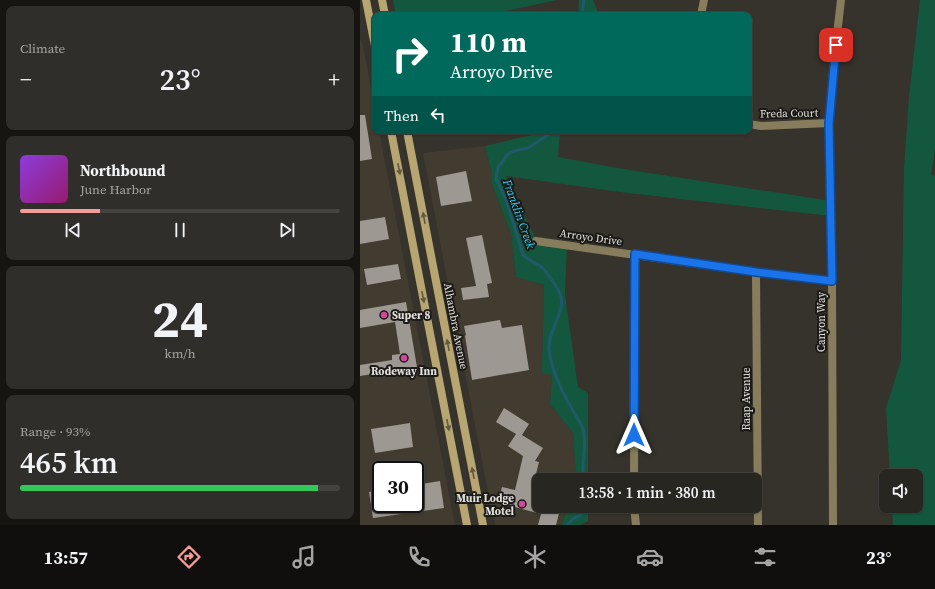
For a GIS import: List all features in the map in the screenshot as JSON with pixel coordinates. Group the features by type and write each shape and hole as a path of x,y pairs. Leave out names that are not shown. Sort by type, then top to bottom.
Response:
{"main road":[{"path":"366,0 372,31"},
{"path":"382,0 384,12"},
{"path":"392,134 467,525"},
{"name":"Alhambra Avenue","path":"408,134 483,525"}],"street":[{"path":"702,12 704,0"},
{"name":"Canyon Way","path":"833,525 832,281 829,123 841,0"},
{"name":"Freda Court","path":"752,124 761,126 829,123"},
{"name":"Arroyo Drive","path":"536,240 756,272 832,281"},
{"path":"634,473 635,254"},
{"name":"Raap Avenue","path":"756,272 758,525"},
{"path":"635,513 636,525"}],"shaded area":[{"path":"360,39 363,45 372,93 372,134 380,134 455,525 360,525"},
{"path":"485,146 492,174 492,184 511,234 516,277 544,285 542,372 552,375 550,404 573,433 576,473 532,473 532,513 566,513 562,525 495,525 423,153"}],"green space":[{"path":"393,0 557,0 501,12 395,12"},
{"path":"579,0 593,0 598,12 578,12"},
{"path":"920,0 935,0 935,149 931,175 935,176 935,525 893,525 892,513 923,513 923,469 890,469 886,408 901,360 904,168 909,97"},
{"path":"536,134 560,134 558,157 617,168 831,201 831,216 620,192 506,176 536,240 567,245 565,295 578,387 588,393 588,473 576,473 573,433 550,404 552,375 542,373 544,285 516,277 511,234 492,184 492,174 485,146"},
{"path":"566,513 588,513 588,521 580,525 562,525"}],"building":[{"path":"360,115 365,115 372,159 360,161"},
{"path":"466,171 472,201 441,206 436,177"},
{"path":"385,217 389,239 360,244 360,221"},
{"path":"482,235 492,283 487,284 489,297 463,300 461,288 476,286 466,238"},
{"path":"398,264 401,279 367,285 364,269"},
{"path":"406,302 417,367 360,376 360,365 392,360 392,355 400,354 395,322 360,328 360,310"},
{"path":"500,320 502,328 522,325 529,370 472,380 464,326"},
{"path":"504,408 529,424 522,435 543,448 535,461 539,462 536,473 532,473 532,512 503,504 502,499 499,499 502,487 515,490 523,456 508,446 516,434 496,422"},
{"path":"410,423 413,447 375,453 371,429"},
{"path":"440,481 444,508 424,511 424,484"},
{"path":"369,492 372,492 372,512"},
{"path":"372,513 408,513 373,518"},
{"path":"537,513 559,513 556,525 538,525 541,514"}],"waterway":[{"name":"Franklin Creek","path":"582,12 584,0"},
{"name":"Franklin Creek","path":"549,134 528,148 508,154 498,167 496,179 506,199 523,255 539,265 545,271 560,293 562,303 561,309 549,343 549,350 557,380 583,429 585,442 583,473"},
{"name":"Franklin Creek","path":"567,525 583,513"}],"place":[{"name":"Super 8","path":"384,315"},
{"name":"Rodeway Inn","path":"404,358"},
{"name":"Muir Lodge Motel","path":"522,504"}],"route":[{"path":"634,435 635,254 756,272 832,281 829,123 836,45"}]}
